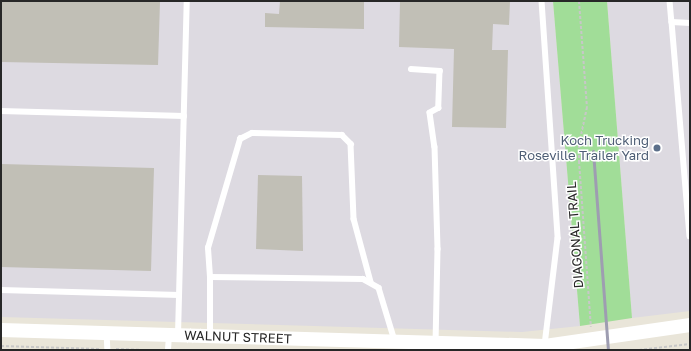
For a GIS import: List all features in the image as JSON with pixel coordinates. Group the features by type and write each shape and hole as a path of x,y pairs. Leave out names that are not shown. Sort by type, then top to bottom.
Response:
{"street":[{"name":"WALNUT STREET","path":"1,330 395,341 445,345 545,346 592,338 690,326"}],"lane":[{"path":"168,350 173,335 179,295 187,1"},
{"path":"542,1 558,238 545,346"},
{"path":"670,1 690,236"},
{"path":"672,22 690,23"},
{"path":"411,70 440,71 439,108 430,113 435,147 438,249 445,345"},
{"path":"1,111 184,116"},
{"path":"210,336 210,277 208,248 240,139 252,133 342,135 351,144 354,219 371,282 378,288 395,341"},
{"path":"210,277 371,282"},
{"path":"1,290 179,295"},
{"path":"107,333 108,350"}],"path":[{"name":"DIAGONAL TRAIL","path":"579,1 587,107 579,150 592,338"},
{"path":"639,350 690,344"},
{"path":"1,346 138,350"}],"shaded area":[{"path":"1,1 553,1 580,326 522,332 1,317"},
{"name":"Koch Trucking Roseville Trailer Yard","path":"607,1 690,1 690,311 632,318"}],"green space":[{"path":"553,1 607,1 632,318 580,326"}],"building":[{"path":"1,1 160,1 158,65 1,62"},
{"path":"280,1 364,1 364,29 265,27 265,13 279,14"},
{"path":"400,1 510,1 509,25 493,24 492,50 508,50 506,128 452,127 454,49 399,47"},
{"path":"1,164 154,168 151,271 1,267"},
{"path":"258,175 302,176 303,251 256,249"}],"railway":[{"path":"593,151 608,350"}],"place":[{"name":"Koch Trucking Roseville Trailer Yard","path":"657,148"}]}
